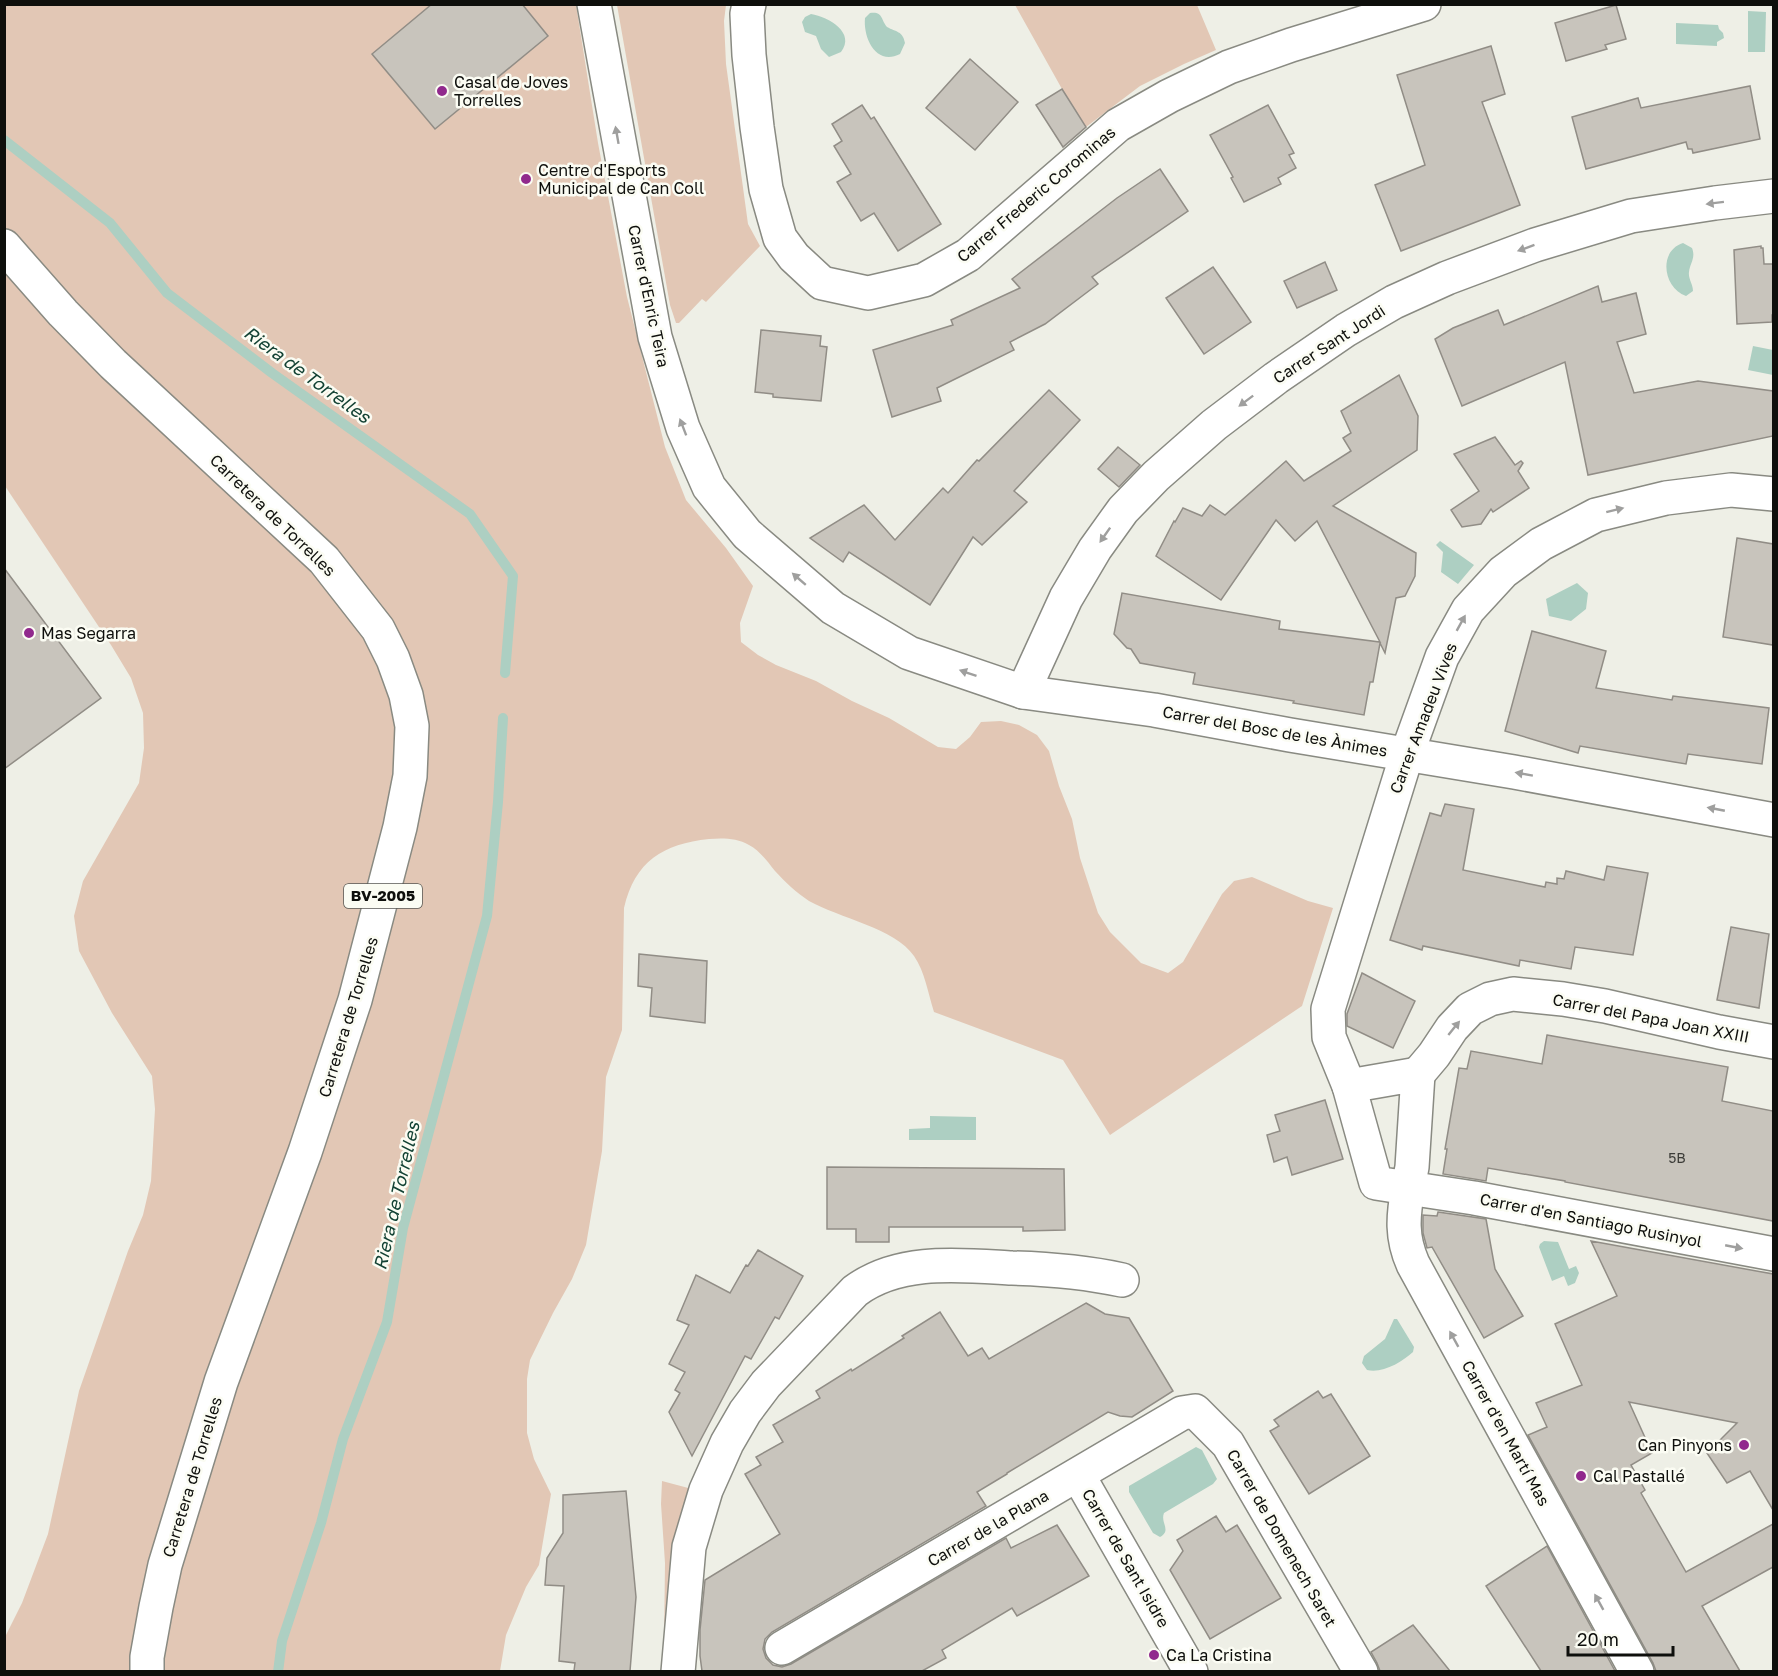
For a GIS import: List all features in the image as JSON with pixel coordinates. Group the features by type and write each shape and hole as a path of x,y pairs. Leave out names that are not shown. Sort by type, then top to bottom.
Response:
{"street":[{"name":"Carrer d'Enric Teira","path":"594,4 655,337 683,428 709,487 747,534 833,608 909,653 1023,692"},
{"name":"Carrer Frederic Corominas","path":"749,4 747,14 749,56 766,189 780,238 794,257 822,283 868,293 924,280 968,255 1118,125 1169,96 1229,67 1291,45 1424,4"},
{"name":"Carrer Sant Jordi","path":"1023,692 1066,598 1095,549 1123,510 1214,425 1276,378 1346,330 1394,302 1447,278 1535,245 1631,216 1773,196"},
{"name":"Carretera de Torrelles","path":"4,246 63,313 113,364 324,560 378,629 393,659 406,695 412,726 410,776 400,827 355,1000 305,1152 211,1414 165,1565 152,1627 147,1671"},
{"name":"Carrer Amadeu Vives","path":"1408,1188 1376,1184 1349,1086 1329,1037 1328,1009 1407,754 1442,657 1468,610 1503,572 1541,544 1596,515 1666,498 1731,490 1773,495"},
{"name":"Carrer del Bosc de les Ànimes","path":"1023,692 1154,710 1514,772 1773,820"},
{"name":"Carrer del Papa Joan XXIII","path":"1418,1074 1452,1028 1470,1009 1490,999 1512,994 1605,1006 1773,1042"},
{"path":"1349,1086 1418,1074"},
{"name":"Carrer d'en Martí Mas","path":"1418,1074 1412,1167 1403,1214 1406,1250 1637,1671"},
{"name":"Carrer d'en Santiago Rusinyol","path":"1408,1188 1474,1198 1773,1254"},
{"path":"678,1671 690,1547 706,1490 727,1443 745,1412 766,1384 855,1290 883,1275 908,1269 951,1265 1066,1270 1122,1280"},
{"name":"Carrer de la Plana","path":"782,1648 1182,1413 1195,1411"},
{"name":"Carrer de Domenech Saret","path":"1195,1411 1228,1444 1360,1671"},
{"name":"Carrer de Sant Isidre","path":"1078,1475 1191,1671"}],"shaded area":[{"path":"5,5 576,5 598,143 627,297 665,447 686,500 726,548 753,586 740,623 741,642 776,665 816,681 889,718 938,747 956,749 970,737 981,722 1001,721 1019,725 1037,735 1049,751 1072,819 1080,858 1098,913 1110,932 1141,963 1168,973 1183,962 1222,894 1234,881 1252,877 1308,901 1333,908 1302,1006 1110,1135 1063,1060 934,1012 921,969 905,946 866,924 809,901 787,883 760,853 749,845 730,839 693,841 678,845 653,858 635,878 624,908 622,1030 606,1077 602,1151 586,1245 572,1279 530,1360 527,1379 527,1433 534,1459 551,1494 539,1565 526,1587 506,1635 500,1671 5,1671 4,1639 22,1603 48,1534 79,1391 143,1215 151,1181 155,1109 152,1076 112,1013 79,951 74,916 83,881 139,783 144,748 143,713 131,678 111,645 5,486"},
{"path":"617,5 726,5 724,21 726,64 748,224 760,246 706,302 702,299 679,323 676,323 670,305"},
{"path":"1015,5 1197,5 1216,50 1140,86 1086,127"},
{"path":"1748,11 1766,12 1765,52 1748,52"},
{"path":"870,13 880,15 887,27 903,36 905,43 900,54 892,57 884,56 873,48 865,26 865,18"},
{"path":"811,14 832,22 843,32 845,45 841,52 829,57 821,49 816,36 805,32 802,22"},
{"path":"1676,23 1718,25 1724,38 1717,42 1717,46 1676,44"},
{"path":"1683,243 1692,248 1693,255 1689,275 1693,291 1686,296 1672,285 1666,270 1670,254 1675,247"},
{"path":"1753,346 1773,350 1773,375 1748,370"},
{"path":"1440,541 1474,565 1458,584 1441,572 1443,552 1436,545"},
{"path":"1577,583 1588,593 1586,609 1571,621 1549,616 1546,599"},
{"path":"930,1116 976,1117 976,1140 909,1140 909,1129 930,1128"},
{"path":"1544,1241 1558,1242 1569,1269 1576,1266 1579,1273 1575,1283 1568,1286 1564,1276 1552,1281 1539,1247"},
{"path":"1394,1319 1397,1319 1414,1347 1413,1352 1385,1369 1367,1370 1362,1363 1364,1356 1385,1339"},
{"path":"1196,1447 1202,1450 1217,1479 1213,1484 1164,1513 1165,1532 1160,1537 1153,1533 1129,1492 1129,1486"},
{"path":"662,1481 692,1489 664,1643 665,1563 661,1504"}],"building":[{"name":"Casal de Joves Torrelles","path":"432,4 522,4 548,36 435,129 372,54"},
{"path":"1616,5 1626,39 1605,45 1607,49 1566,61 1555,23"},
{"path":"1491,46 1505,94 1482,102 1520,205 1401,251 1375,185 1425,165 1397,75"},
{"path":"970,59 1018,102 975,150 926,108"},
{"path":"1750,86 1760,139 1693,153 1692,149 1688,149 1686,142 1586,169 1572,117 1638,98 1641,108"},
{"path":"1062,89 1086,127 1063,147 1036,105"},
{"path":"862,105 871,119 874,117 941,224 898,251 874,213 861,221 837,182 851,174 834,146 842,141 832,124"},
{"path":"1268,105 1294,153 1289,155 1296,168 1278,178 1281,184 1244,202 1210,135"},
{"path":"1160,169 1188,211 1092,277 1098,284 1045,324 1010,342 1014,350 937,388 941,401 892,417 873,350 953,325 951,320 1020,288 1012,279 1117,198"},
{"path":"1761,246 1764,264 1773,264 1772,322 1737,324 1734,250"},
{"path":"1325,262 1337,290 1297,308 1284,281"},
{"path":"1213,267 1251,322 1204,354 1166,298"},
{"path":"1598,286 1602,302 1636,293 1646,334 1617,342 1634,393 1698,381 1773,391 1773,436 1588,475 1565,362 1462,406 1435,339 1453,328 1498,310 1504,325"},
{"path":"761,330 821,336 820,346 827,347 821,401 773,397 773,394 755,392"},
{"path":"1399,375 1418,416 1417,450 1333,506 1416,553 1415,576 1405,596 1396,598 1385,653 1380,643 1364,715 1193,684 1195,673 1140,663 1131,649 1127,648 1114,634 1122,593 1280,621 1279,629 1380,642 1317,521 1295,541 1276,520 1221,600 1156,556 1183,508 1202,516 1210,505 1225,515 1286,461 1304,481 1351,451 1343,438 1351,433 1341,411"},
{"path":"1049,390 1080,420 1014,491 1027,502 982,545 973,537 930,605 849,552 843,562 810,538 864,505 895,540 943,488 948,493 977,460 979,461"},
{"path":"1495,437 1515,465 1521,461 1523,463 1518,471 1529,488 1493,512 1491,509 1481,524 1462,527 1451,510 1479,491 1454,454"},
{"path":"1118,447 1140,465 1119,487 1098,469"},
{"path":"1737,538 1773,544 1773,645 1723,637"},
{"name":"Mas Segarra","path":"4,568 101,698 4,769"},
{"path":"1532,631 1606,651 1596,688 1672,700 1673,696 1769,708 1762,764 1688,754 1686,764 1580,746 1578,753 1505,731"},
{"path":"1445,804 1474,809 1463,870 1545,887 1546,882 1557,884 1557,878 1564,879 1566,871 1604,880 1607,866 1648,873 1633,955 1575,947 1571,969 1520,960 1519,966 1423,946 1422,950 1390,940 1430,813 1441,816"},
{"path":"1731,927 1769,934 1759,1008 1717,1000"},
{"path":"639,954 707,961 705,1023 650,1016 652,988 638,986"},
{"path":"1362,973 1415,1001 1393,1048 1347,1026 1347,1014"},
{"path":"1547,1035 1728,1067 1722,1101 1773,1111 1773,1221 1488,1168 1486,1181 1443,1174 1459,1068 1467,1069 1471,1051 1542,1064"},
{"path":"1325,1100 1343,1159 1292,1175 1287,1157 1274,1162 1267,1135 1280,1131 1275,1115"},
{"path":"827,1167 1064,1169 1065,1230 1023,1231 1023,1227 889,1227 889,1242 856,1242 856,1229 827,1229"},
{"path":"1438,1212 1486,1219 1495,1269 1523,1316 1484,1338 1432,1247 1427,1248 1423,1233 1423,1215 1437,1216"},
{"path":"1591,1241 1773,1274 1773,1510 1750,1471 1727,1483 1707,1453 1737,1423 1629,1402 1652,1453 1631,1465 1645,1490 1641,1493 1686,1572 1773,1524 1773,1567 1702,1606 1740,1671 1656,1671 1528,1435 1547,1427 1536,1403 1582,1385 1555,1324 1617,1296"},
{"path":"758,1250 803,1276 779,1319 775,1317 751,1359 745,1356 692,1456 669,1412 680,1393 675,1390 685,1372 669,1364 689,1325 677,1320 696,1275 730,1293 746,1265 748,1266"},
{"path":"1086,1303 1105,1314 1129,1318 1173,1391 1132,1417 1108,1412 1007,1473 977,1492 986,1506 772,1632 765,1639 763,1649 766,1658 773,1665 782,1667 791,1664 1006,1538 1011,1548 1057,1525 1089,1576 1017,1616 1012,1608 942,1650 946,1658 922,1671 702,1671 700,1630 705,1580 780,1534 745,1474 761,1465 756,1457 783,1442 773,1425 820,1398 816,1391 904,1338 902,1336 940,1312 968,1356 982,1348 989,1359"},
{"path":"1318,1391 1323,1398 1331,1394 1370,1456 1309,1494 1270,1431 1279,1426 1274,1420"},
{"path":"626,1491 636,1597 630,1671 574,1671 575,1663 559,1661 564,1586 545,1585 547,1558 563,1533 563,1495"},
{"path":"1216,1516 1226,1532 1237,1525 1281,1598 1210,1639 1170,1570 1183,1551 1177,1540"},
{"path":"1547,1546 1615,1671 1541,1671 1486,1586"},
{"path":"1413,1625 1450,1671 1380,1671 1371,1652"}],"waterway":[{"name":"Riera de Torrelles","path":"4,140 110,223 167,293 272,373 470,514 513,576 505,673"},
{"name":"Riera de Torrelles","path":"278,1672 282,1641 321,1523 343,1439 387,1322 403,1228 487,916 503,718"}],"place":[{"name":"Casal de Joves Torrelles","path":"442,91"},
{"name":"Centre d'Esports Municipal de Can Coll","path":"526,179"},
{"name":"Mas Segarra","path":"29,633"},
{"name":"Can Pinyons","path":"1744,1445"},
{"name":"Cal Pastallé","path":"1581,1476"},
{"name":"Ca La Cristina","path":"1154,1655"}]}
